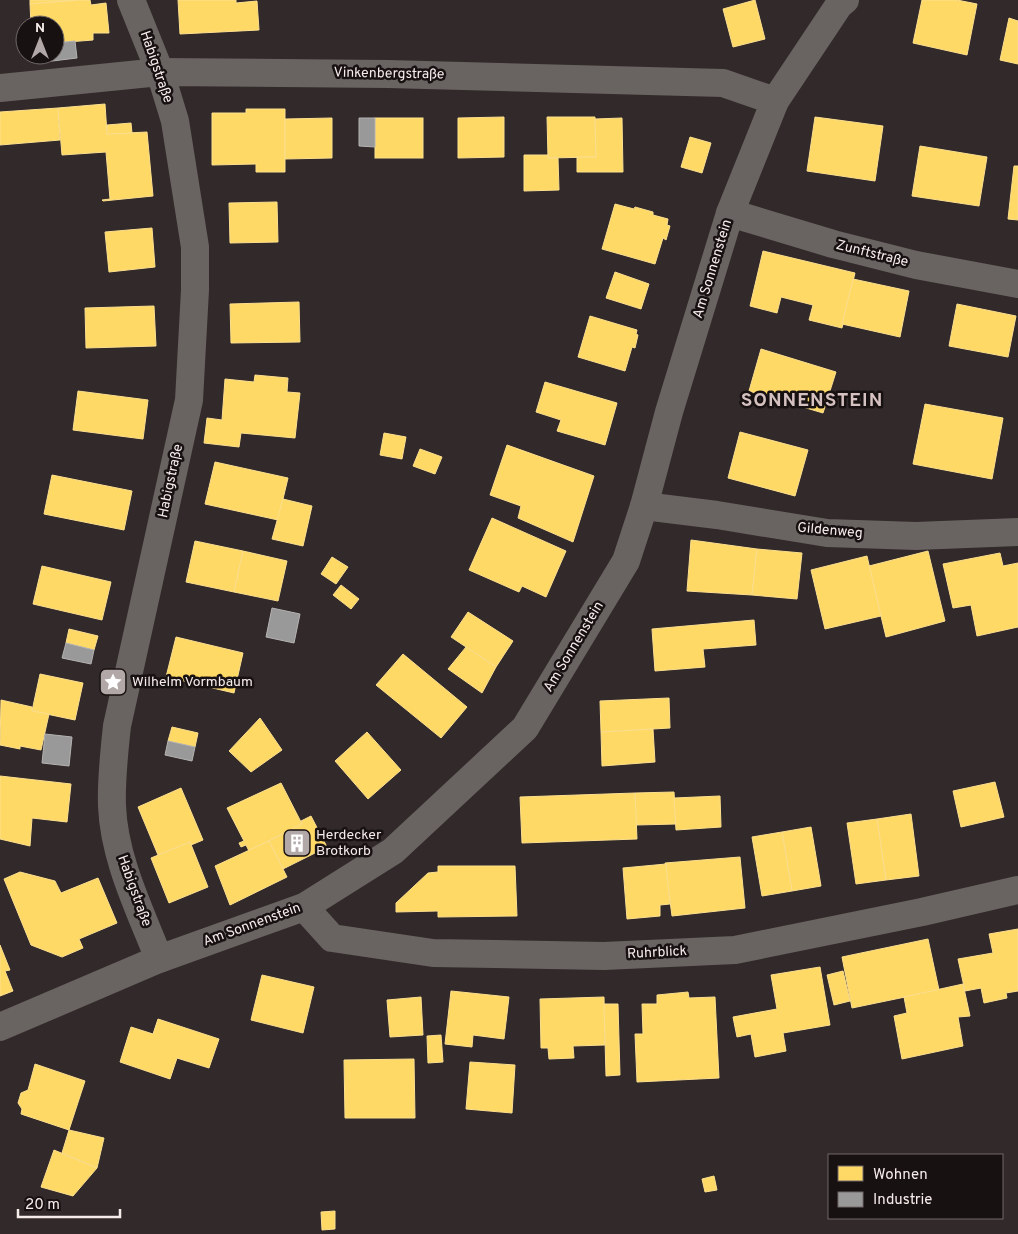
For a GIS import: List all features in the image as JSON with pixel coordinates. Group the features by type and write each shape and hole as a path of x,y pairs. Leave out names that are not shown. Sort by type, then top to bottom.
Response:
{"street":[{"name":"Habigstraße","path":"131,0 160,72 175,121 194,248 195,290 189,400 117,726 112,768 112,808 118,847 129,883 159,959"},
{"name":"Am Sonnenstein","path":"0,1027 159,959 304,907 393,851 525,728 626,560 644,506 669,412 730,213 775,101 839,5 845,0"},
{"name":"Vinkenbergstraße","path":"0,88 160,72 388,74 723,83 775,101"},
{"name":"Zunftstraße","path":"730,213 833,244 916,265 1018,284"},
{"name":"Gildenweg","path":"644,506 717,515 827,533 916,536 1018,532"},
{"name":"Ruhrblick","path":"304,907 332,938 433,953 604,956 736,950 922,912 1018,890"}],"building: Wohnen":[{"path":"30,0 79,0 30,4"},
{"path":"79,0 90,0 91,5 106,3 109,33 93,33 93,40 65,42 65,15 31,15 30,4"},
{"path":"178,0 236,0 236,3 257,1 259,30 180,34"},
{"path":"755,0 765,39 733,47 723,9"},
{"path":"922,0 957,0 977,4 967,55 913,43"},
{"path":"1009,18 1018,21 1018,64 1000,60"},
{"path":"105,104 107,134 147,132 153,196 103,201 110,199 106,152 62,155 58,108"},
{"path":"58,108 60,140 0,145 0,112"},
{"path":"246,109 285,109 285,172 256,172 256,164 212,165 212,113 246,113"},
{"path":"504,117 504,157 458,158 458,118"},
{"path":"547,117 595,117 596,157 548,158"},
{"path":"815,117 883,126 875,181 807,171"},
{"path":"332,118 332,158 285,159 285,119"},
{"path":"375,118 423,118 423,158 375,158"},
{"path":"622,118 623,172 577,172 577,157 596,157 595,119"},
{"path":"131,123 132,133 107,134 107,125"},
{"path":"690,137 711,143 702,173 681,167"},
{"path":"920,146 987,157 979,206 912,196"},
{"path":"524,155 548,155 548,158 558,158 559,190 524,191"},
{"path":"1014,166 1018,166 1018,220 1008,219"},
{"path":"277,202 278,242 230,243 229,203"},
{"path":"615,204 653,212 653,215 668,219 667,225 670,226 666,240 663,238 655,264 602,249"},
{"path":"152,228 155,267 109,272 105,232"},
{"path":"763,251 855,273 842,328 809,320 813,305 781,297 777,313 750,306"},
{"path":"615,272 649,284 641,309 606,298"},
{"path":"853,279 909,291 900,337 842,324"},
{"path":"299,302 300,342 231,343 230,304"},
{"path":"957,304 1016,316 1008,357 949,346"},
{"path":"154,306 156,346 86,348 85,308"},
{"path":"590,316 637,330 636,334 638,335 635,348 632,347 625,371 578,357"},
{"path":"761,349 836,372 823,413 749,391"},
{"path":"255,375 288,378 287,392 300,393 295,438 241,433 239,447 204,443 207,418 222,420 225,379 254,382"},
{"path":"545,382 617,403 605,445 557,431 561,420 536,412"},
{"path":"78,391 148,400 143,439 73,430"},
{"path":"925,404 1003,418 992,479 913,464"},
{"path":"740,432 808,450 795,496 728,478"},
{"path":"384,433 406,437 402,459 380,455"},
{"path":"507,445 594,476 573,542 518,518 521,506 490,495"},
{"path":"420,449 442,457 435,474 413,466"},
{"path":"215,462 288,478 278,520 205,504"},
{"path":"52,475 132,491 124,530 44,514"},
{"path":"283,499 312,506 303,546 272,539"},
{"path":"492,518 566,551 546,597 522,586 519,592 469,570"},
{"path":"691,540 757,549 752,595 687,591"},
{"path":"195,541 243,551 234,592 186,582"},
{"path":"757,549 802,553 797,599 752,595"},
{"path":"243,551 287,561 278,601 234,592"},
{"path":"928,551 945,621 886,637 869,566"},
{"path":"1000,553 1003,566 1018,563 1018,627 977,636 971,605 953,608 943,564"},
{"path":"867,556 881,616 825,629 811,570"},
{"path":"332,557 348,567 336,584 321,574"},
{"path":"42,566 111,582 102,620 33,604"},
{"path":"341,585 359,599 351,609 333,595"},
{"path":"468,612 513,641 496,667 451,637"},
{"path":"754,620 756,645 703,649 705,667 655,671 652,629"},
{"path":"69,629 98,636 94,650 66,643"},
{"path":"176,637 243,653 234,693 166,677"},
{"path":"466,647 496,667 482,693 448,669"},
{"path":"403,654 467,707 441,738 376,685"},
{"path":"40,674 83,683 75,720 32,711"},
{"path":"669,698 670,728 601,732 600,701"},
{"path":"1,700 32,707 32,711 49,714 41,750 20,746 20,749 0,745"},
{"path":"260,718 282,750 251,772 229,751"},
{"path":"172,727 198,733 195,747 168,741"},
{"path":"653,729 655,762 602,766 601,732"},
{"path":"367,732 401,770 368,799 335,761"},
{"path":"0,776 71,784 67,822 32,818 30,846 0,839"},
{"path":"995,782 1004,817 961,827 953,791"},
{"path":"281,783 302,824 249,851 246,845 241,847 239,843 244,841 227,808"},
{"path":"181,788 203,840 191,845 190,842 158,855 138,807"},
{"path":"674,792 676,824 636,825 635,793"},
{"path":"635,793 637,839 522,843 520,797"},
{"path":"720,796 721,827 676,830 674,798"},
{"path":"911,814 919,876 886,880 877,819"},
{"name":"Herdecker Brotkorb","path":"311,816 327,847 283,869 269,841 302,824 301,821"},
{"path":"877,819 886,880 856,884 847,823"},
{"path":"811,827 821,886 792,891 782,832"},
{"path":"782,832 792,891 762,896 752,837"},
{"path":"269,841 287,877 230,905 215,866"},
{"path":"190,842 208,887 169,903 151,858"},
{"path":"740,857 745,908 672,916 665,863"},
{"path":"666,864 670,904 660,905 660,916 627,919 623,868"},
{"path":"438,866 515,866 517,916 438,917 438,911 396,912 396,903 428,873 438,872"},
{"path":"20,872 55,881 61,893 98,878 117,923 79,939 83,948 62,957 31,945 4,879"},
{"path":"1018,929 1018,991 1006,993 1007,998 984,1003 981,988 965,991 958,959 993,953 989,934"},
{"path":"928,939 939,990 852,1008 842,957"},
{"path":"0,945 10,970 5,971 13,991 0,996"},
{"path":"820,967 830,1025 783,1033 786,1051 755,1057 751,1034 737,1037 733,1017 777,1009 771,975"},
{"path":"843,971 850,1001 834,1005 827,975"},
{"path":"262,975 314,987 303,1033 251,1020"},
{"path":"963,984 970,1016 958,1017 963,1046 902,1059 894,1016 907,1013 904,997"},
{"path":"451,991 509,997 504,1039 473,1035 472,1047 445,1044"},
{"path":"688,992 689,998 715,997 719,1078 637,1082 635,1034 643,1034 642,1004 657,1004 657,995"},
{"path":"421,997 423,1035 390,1037 387,1000"},
{"path":"604,997 605,1045 573,1046 574,1058 549,1059 548,1048 541,1048 540,999"},
{"path":"604,1004 618,1004 620,1075 606,1076"},
{"path":"158,1019 219,1039 209,1068 177,1058 170,1079 120,1062 131,1027 153,1034"},
{"path":"441,1035 443,1062 428,1063 427,1036"},
{"path":"414,1059 415,1118 345,1118 344,1060"},
{"path":"470,1062 515,1065 512,1113 466,1109"},
{"path":"35,1064 85,1081 69,1130 21,1114 22,1109 18,1103 21,1093 28,1090"},
{"path":"69,1130 104,1138 97,1168 62,1153"},
{"path":"54,1150 97,1168 73,1196 41,1187"},
{"path":"714,1176 717,1190 705,1192 702,1179"},
{"path":"335,1211 335,1229 322,1230 321,1212"}],"building: Industrie":[{"path":"75,41 77,58 65,59 65,42"},
{"path":"359,118 375,118 375,147 359,146"},
{"path":"272,608 300,614 294,643 266,637"},
{"path":"66,643 94,650 91,664 62,658"},
{"path":"45,734 72,737 69,766 42,763"},
{"path":"168,741 195,747 192,761 165,755"}],"place":[{"name":"Wilhelm Vormbaum","path":"113,682"},
{"name":"Herdecker Brotkorb","path":"297,843"}],"district":[{"name":"SONNENSTEIN","path":"812,401"}]}
